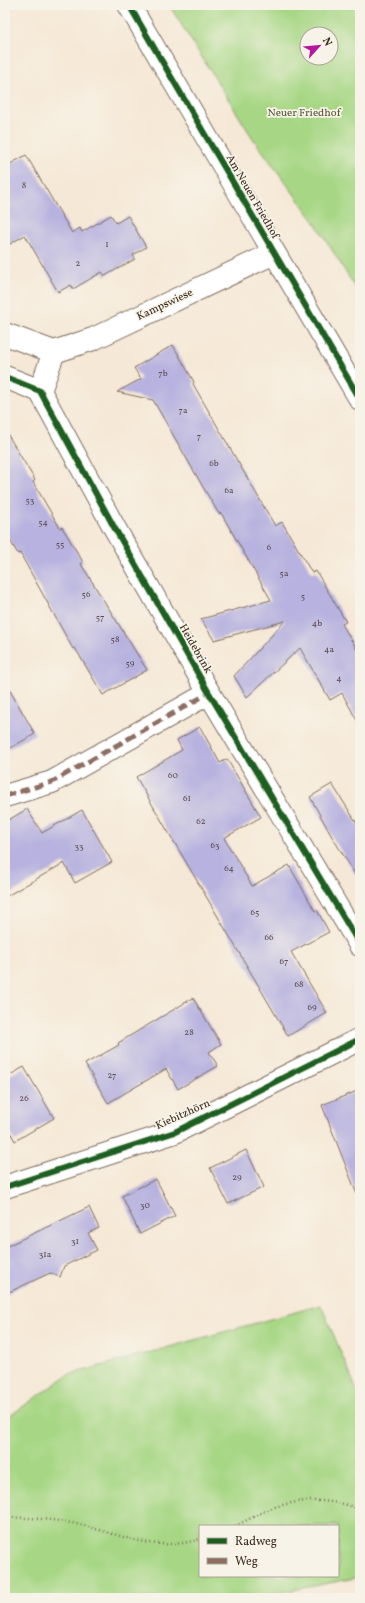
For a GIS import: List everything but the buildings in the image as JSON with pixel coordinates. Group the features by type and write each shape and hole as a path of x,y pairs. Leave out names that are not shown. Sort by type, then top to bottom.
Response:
{"street":[{"name":"Am Neuen Friedhof","path":"129,5 360,399"},
{"name":"Kampswiese","path":"54,352 94,339 274,253"},
{"path":"5,334 54,352 40,391 5,378"},
{"name":"Heidebrink","path":"40,391 114,528 209,693 360,945"},
{"path":"5,796 52,782 209,693"},
{"name":"Kiebitzhörn","path":"5,1187 175,1132 360,1039"}],"path":[{"path":"237,1525 273,1508 295,1502 321,1501 346,1504 360,1509"},
{"path":"5,1516 33,1518 81,1525 132,1540 158,1545 190,1542 199,1539"}],"green space":[{"name":"Neuer Friedhof","path":"169,5 360,5 360,295 314,221 252,137"},
{"path":"321,1305 360,1398 360,1577 253,1598 5,1598 5,1419 68,1375"}],"marked path":[{"path":"5,796 52,782 209,693"}],"cycle path":[{"path":"129,5 360,399"},
{"path":"5,377 40,391 114,527 209,693 360,945"},
{"path":"5,1187 175,1132 360,1039"}]}
